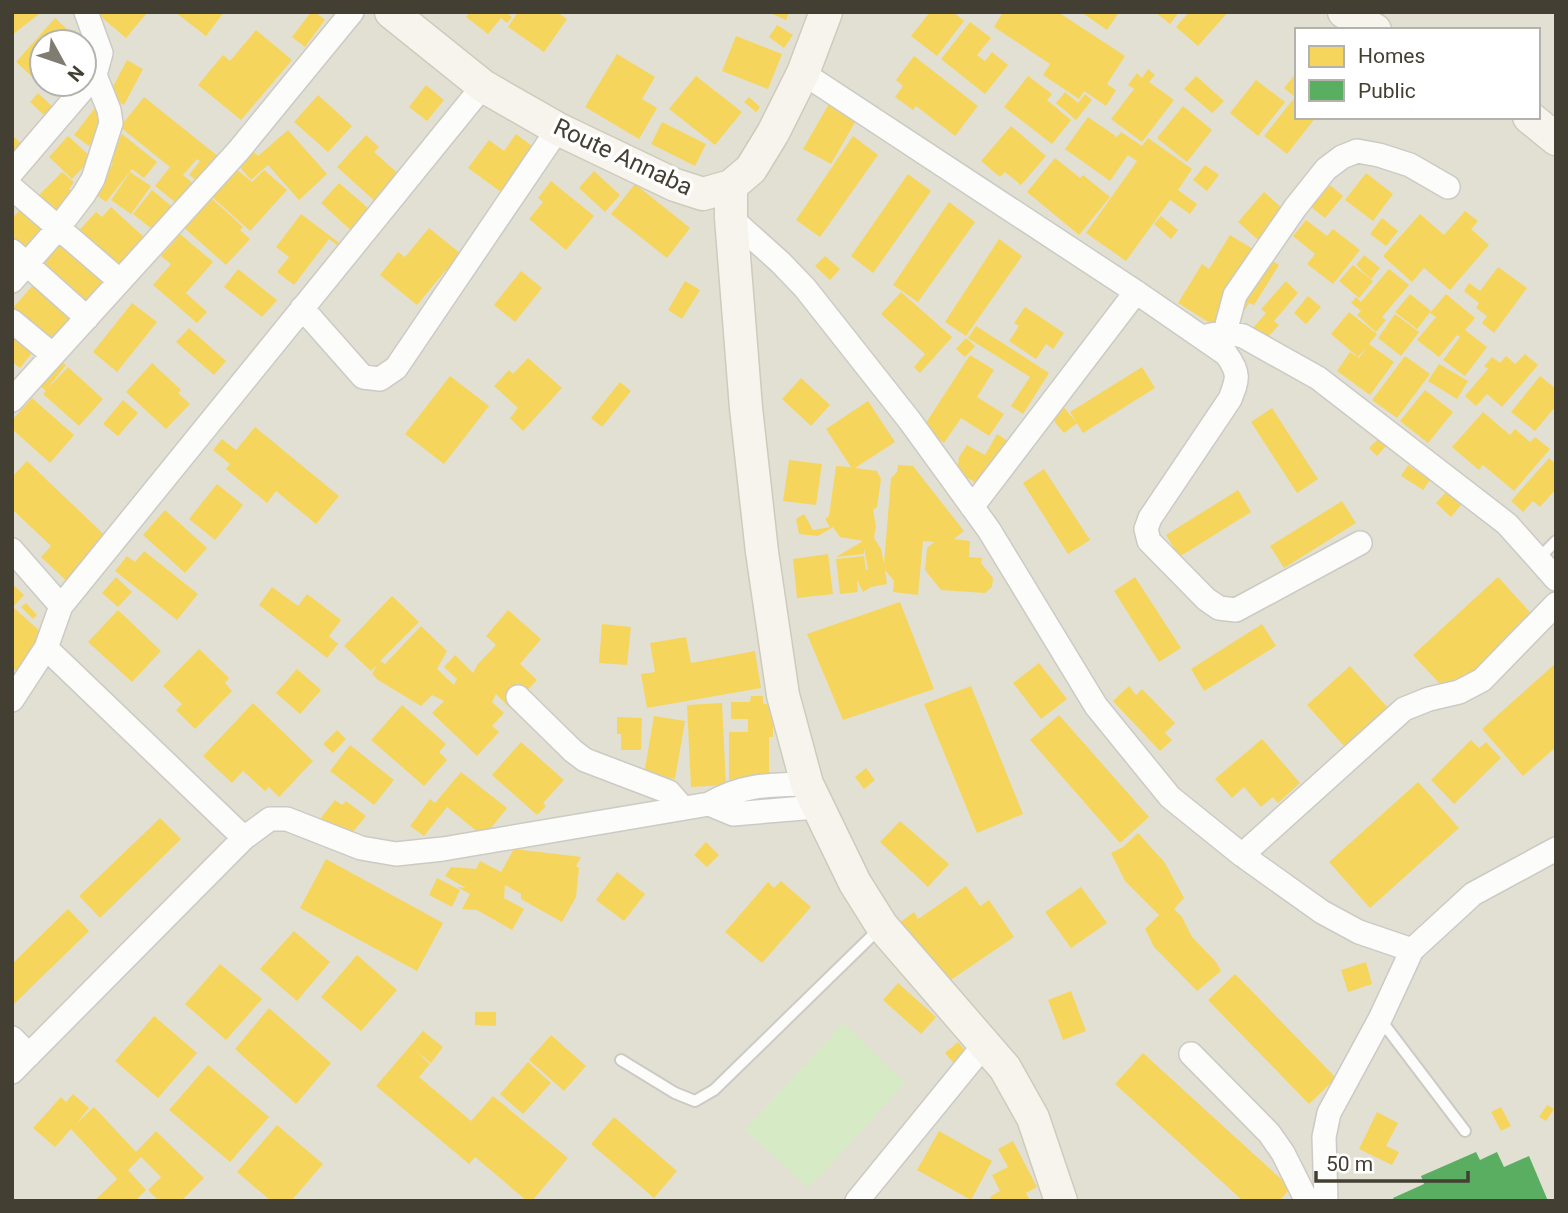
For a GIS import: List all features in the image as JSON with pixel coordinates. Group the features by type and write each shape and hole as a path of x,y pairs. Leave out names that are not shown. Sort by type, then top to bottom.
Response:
{"street":[{"path":"16,389 53,355 239,150 352,12"},
{"name":"Route Annaba","path":"391,12 483,86 558,129 675,185 703,194 731,186 751,169 773,133 803,73 826,12"},
{"path":"1344,12 1372,28"},
{"path":"98,45 101,53 98,64"},
{"path":"803,73 1136,292 1214,334 1243,335 1318,378 1507,524 1556,579"},
{"path":"87,318 17,265 59,228 93,179 111,123 98,82"},
{"path":"12,700 46,648 61,606 483,86"},
{"path":"12,172 75,98"},
{"path":"1531,119 1556,139"},
{"path":"302,308 363,377 380,379 396,368 558,129"},
{"path":"1214,334 1235,295 1295,208 1326,169 1342,157 1357,151 1379,155 1410,165 1448,187"},
{"path":"731,186 731,218 746,408 762,552 783,695 812,795 855,883 882,926 1005,1068 1032,1118 1061,1201"},
{"path":"12,188 120,281"},
{"path":"731,218 805,288 910,421 989,530 1096,706 1170,797 1242,855 1322,912 1359,932 1412,950"},
{"path":"972,507 1136,292"},
{"path":"12,321 53,355"},
{"path":"1214,334 1234,365 1238,380 1230,399 1150,518 1146,528 1149,541 1206,598 1219,607 1236,610 1360,543"},
{"path":"12,551 61,606"},
{"path":"1242,855 1404,709 1429,699 1459,692 1482,680 1556,604"},
{"path":"46,648 244,838"},
{"path":"519,697 585,760 669,792 683,808"},
{"path":"12,1072 244,838 270,819 287,819 361,848 396,854 443,849 709,804 727,793 751,786 812,795"},
{"path":"1325,1201 1324,1137 1329,1113 1380,1019 1412,950 1472,894 1556,849"},
{"path":"12,1038 29,1055"},
{"path":"858,1201 985,1044"},
{"path":"1191,1054 1269,1133 1283,1153 1307,1201"}],"lane":[{"path":"1539,558 1556,541"},
{"path":"621,1060 675,1093 695,1101 714,1090 882,926"},
{"path":"1380,1019 1465,1131"}],"shaded area":[{"path":"12,12 1556,12 1556,1201 12,1201"}],"green space":[{"path":"843,1023 905,1083 809,1188 745,1130"}],"building: Homes":[{"path":"12,12 38,12 39,14 12,35"},
{"path":"102,12 146,14 126,38 99,15"},
{"path":"175,12 224,12 206,36"},
{"path":"311,12 325,20 305,47 292,37"},
{"path":"470,12 511,12 509,15 512,17 507,23 501,18 488,34 466,17"},
{"path":"518,12 557,12 567,19 544,52 508,27"},
{"path":"768,12 789,12 786,20"},
{"path":"930,12 953,12 964,21 937,56 911,36"},
{"path":"1003,12 1058,12 1125,56 1107,84 1116,90 1106,106 1084,91 1079,99 1043,75 1050,64 994,27"},
{"path":"1081,12 1119,12 1107,30"},
{"path":"1155,12 1179,12 1170,24"},
{"path":"1189,12 1228,12 1198,46 1176,27"},
{"path":"55,18 66,28 46,28"},
{"path":"970,22 991,38 977,55 985,61 992,52 1008,65 985,94 941,59"},
{"path":"777,25 793,35 784,48 769,37"},
{"path":"256,30 292,60 241,120 198,85 223,55 230,61"},
{"path":"736,36 782,54 768,89 722,71"},
{"path":"28,48 28,73 16,62"},
{"path":"617,54 655,77 642,99 657,108 639,139 585,107"},
{"path":"914,56 978,106 955,136 916,106 913,110 895,97 903,86 896,80"},
{"path":"127,60 143,69 124,105 108,96"},
{"path":"1148,69 1155,75 1149,82 1174,100 1142,142 1111,119 1134,89 1128,85 1137,73 1142,78"},
{"path":"1295,74 1295,97 1284,88"},
{"path":"696,76 742,112 715,145 669,109"},
{"path":"1028,76 1052,94 1047,100 1071,120 1052,144 1004,107"},
{"path":"1196,76 1224,101 1212,113 1184,89"},
{"path":"1256,80 1285,102 1258,136 1230,113"},
{"path":"426,85 444,100 427,121 409,107"},
{"path":"1065,92 1078,103 1085,94 1092,100 1076,120 1056,103"},
{"path":"318,95 352,126 328,152 294,122"},
{"path":"144,97 224,161 204,186 189,175 200,161 197,159 183,175 197,187 181,207 155,186 170,167 120,127"},
{"path":"749,97 760,107 756,112 744,102"},
{"path":"1295,97 1295,119 1314,119 1287,154 1264,136"},
{"path":"34,98 43,98 56,110 48,119 30,102"},
{"path":"830,102 858,117 831,164 803,149"},
{"path":"1183,106 1212,130 1187,162 1157,138"},
{"path":"95,108 110,120 89,146 74,135"},
{"path":"1088,117 1117,137 1121,132 1142,146 1148,138 1192,169 1178,190 1197,204 1190,214 1170,200 1126,261 1086,233 1137,161 1128,155 1110,181 1065,149"},
{"path":"662,122 706,144 695,166 651,144"},
{"path":"1011,126 1046,156 1021,185 1005,172 1000,177 981,161"},
{"path":"288,130 327,174 299,200 268,165 251,180 238,165 253,151 258,156"},
{"path":"122,134 157,162 144,178 132,169 106,202 91,191 113,164 104,157"},
{"path":"516,134 548,158 515,202 468,168 489,140 504,151"},
{"path":"12,135 27,149 12,166"},
{"path":"366,135 379,147 374,152 411,185 387,212 337,167"},
{"path":"68,136 92,158 72,179 49,157"},
{"path":"853,136 878,155 820,237 796,220"},
{"path":"1055,158 1080,178 1083,175 1110,197 1079,235 1027,192"},
{"path":"1205,165 1219,175 1207,191 1193,180"},
{"path":"236,169 252,182 264,170 287,190 250,231 211,196"},
{"path":"594,171 620,195 605,212 579,188"},
{"path":"62,172 74,182 69,189 78,197 59,218 37,197"},
{"path":"130,172 151,186 131,214 111,200"},
{"path":"1366,173 1393,194 1373,221 1345,200"},
{"path":"908,174 931,191 873,273 851,256"},
{"path":"551,181 594,216 566,250 529,219 543,202 538,198"},
{"path":"339,183 376,215 357,236 321,203"},
{"path":"635,184 690,228 667,258 611,214"},
{"path":"1330,185 1343,196 1325,218 1311,207"},
{"path":"152,190 176,210 157,233 133,214"},
{"path":"1264,192 1291,216 1265,246 1238,222"},
{"path":"209,196 243,227 240,230 250,239 226,265 182,226"},
{"path":"949,202 975,222 918,302 893,285"},
{"path":"23,207 55,238 30,264 12,248 12,218"},
{"path":"111,207 148,241 122,270 73,237 96,212 102,217"},
{"path":"1465,211 1478,221 1471,229 1489,245 1450,290 1424,268 1412,282 1383,256 1420,214 1444,235"},
{"path":"301,214 342,245 340,247 329,239 294,285 277,272 289,257 276,247"},
{"path":"1161,216 1178,230 1171,239 1154,224"},
{"path":"1382,218 1398,231 1386,246 1370,234"},
{"path":"1306,220 1327,236 1333,229 1360,250 1333,284 1307,264 1315,254 1293,236"},
{"path":"429,228 465,257 451,274 446,270 417,305 380,275 398,252 405,257"},
{"path":"180,234 213,262 186,293 207,312 197,323 153,285 171,264 161,256"},
{"path":"1230,235 1279,265 1254,305 1249,303 1229,335 1178,303 1202,264 1209,269"},
{"path":"999,239 1022,256 966,336 945,322"},
{"path":"62,243 109,286 86,311 39,268"},
{"path":"1364,255 1380,268 1371,279 1356,265"},
{"path":"825,256 840,269 830,280 815,266"},
{"path":"1353,265 1373,281 1359,298 1339,281"},
{"path":"1498,267 1527,288 1494,333 1482,323 1487,316 1476,308 1479,303 1464,291 1469,283 1480,291"},
{"path":"238,269 277,300 262,317 224,287"},
{"path":"1389,269 1409,285 1382,317 1386,320 1376,332 1357,315 1361,311 1351,303 1356,297 1361,302"},
{"path":"521,271 542,288 515,322 494,305"},
{"path":"685,281 700,290 682,319 668,310"},
{"path":"1286,281 1298,293 1274,321 1279,325 1266,339 1253,328 1266,313 1261,309"},
{"path":"34,284 78,323 54,350 12,313 12,309"},
{"path":"901,292 952,337 920,373 914,367 925,354 881,314"},
{"path":"1410,294 1431,311 1417,329 1395,312"},
{"path":"1446,294 1475,318 1465,330 1487,347 1465,376 1443,360 1460,337 1457,335 1439,357 1417,340 1436,317 1430,313"},
{"path":"1308,296 1321,307 1306,324 1294,313"},
{"path":"132,303 157,322 117,372 93,352"},
{"path":"1025,307 1064,333 1053,349 1046,344 1036,359 1009,341 1019,326 1014,323"},
{"path":"1349,312 1377,334 1369,344 1394,362 1370,395 1337,371 1350,352 1359,358 1367,347 1358,357 1331,334"},
{"path":"1395,314 1419,332 1401,356 1378,338"},
{"path":"976,326 1049,373 1023,414 1011,406 1030,377 968,338"},
{"path":"189,328 226,361 214,375 176,342"},
{"path":"12,330 35,349 20,368 12,362"},
{"path":"966,338 975,346 965,357 956,349"},
{"path":"1525,354 1538,365 1502,407 1487,394 1476,406 1465,396 1488,369 1484,366 1492,357 1500,363 1506,356 1515,364"},
{"path":"970,355 994,370 977,397 1004,414 989,436 961,418 944,443 922,429"},
{"path":"1405,356 1430,374 1397,418 1372,400"},
{"path":"528,358 562,388 523,431 510,418 518,408 494,386 509,370 513,374"},
{"path":"60,361 66,365 47,389 68,367 103,399 79,426 43,394 46,391 40,386"},
{"path":"152,363 181,390 178,393 190,404 166,429 126,392"},
{"path":"1439,364 1468,381 1457,399 1428,381"},
{"path":"1142,367 1155,388 1083,433 1070,412"},
{"path":"450,376 489,406 444,464 405,434"},
{"path":"1540,376 1556,389 1556,406 1535,431 1511,412"},
{"path":"801,378 830,405 811,426 782,399"},
{"path":"620,382 631,391 602,427 591,418"},
{"path":"1425,390 1453,412 1428,443 1400,421"},
{"path":"32,398 74,435 50,463 12,429 12,420"},
{"path":"123,400 138,413 118,436 103,424"},
{"path":"868,401 895,442 855,468 877,471 881,479 877,507 873,510 876,526 874,538 881,549 884,564 891,478 897,472 898,465 913,466 964,531 954,539 970,541 969,557 982,558 981,563 993,578 992,587 985,593 941,590 925,570 927,548 934,542 923,541 918,595 893,592 894,581 885,570 887,584 871,587 863,592 857,580 858,592 840,594 836,559 864,556 866,570 868,569 864,548 864,554 836,557 863,541 840,537 833,527 818,536 799,534 796,519 804,514 813,530 830,527 825,519 829,516 836,466 851,467 826,429"},
{"path":"1061,404 1077,423 1064,433 1048,414"},
{"path":"1272,408 1318,479 1297,493 1251,422"},
{"path":"1483,412 1510,435 1515,429 1530,442 1535,437 1550,449 1514,491 1483,465 1479,470 1452,447"},
{"path":"255,427 339,496 316,524 276,491 267,503 226,469 230,464 213,450 222,439 236,450"},
{"path":"997,434 1008,441 980,485 957,472 959,457 967,445 985,455"},
{"path":"1380,437 1388,444 1377,456 1369,448"},
{"path":"1549,458 1556,464 1556,489 1540,507 1533,501 1523,512 1511,501"},
{"path":"789,460 822,464 816,505 783,501"},
{"path":"27,461 115,545 74,588 41,557 51,546 12,509 12,477"},
{"path":"1408,465 1430,480 1423,490 1401,476"},
{"path":"1044,469 1090,540 1068,554 1023,483"},
{"path":"217,484 243,505 215,540 189,519"},
{"path":"1238,490 1251,512 1179,557 1166,535"},
{"path":"1446,492 1461,505 1451,517 1436,503"},
{"path":"1342,501 1356,523 1284,568 1270,546"},
{"path":"165,510 207,548 185,573 143,535"},
{"path":"144,551 198,594 177,620 115,571 127,556 135,562"},
{"path":"828,554 833,594 797,598 793,559"},
{"path":"116,577 132,592 118,607 102,593"},
{"path":"1135,577 1181,648 1159,662 1114,591"},
{"path":"1498,577 1537,620 1453,698 1413,655"},
{"path":"12,584 24,595 12,608"},
{"path":"272,587 298,606 307,594 341,620 329,636 338,644 327,658 259,605"},
{"path":"392,596 419,622 380,661 385,664 421,626 447,651 437,669 454,685 457,679 444,667 455,655 473,673 496,645 486,636 508,610 541,639 520,664 537,680 510,708 496,694 492,702 504,713 492,726 499,732 477,756 432,713 444,701 432,695 421,706 378,680 372,674 377,665 371,671 344,646"},
{"path":"900,602 934,689 843,720 807,634"},
{"path":"26,603 37,615 33,619 21,607"},
{"path":"14,608 50,640 20,674 12,668"},
{"path":"118,610 161,651 132,682 88,642"},
{"path":"602,624 631,627 627,665 599,663"},
{"path":"1262,624 1276,646 1204,691 1191,669"},
{"path":"686,637 691,663 755,651 761,688 647,708 641,674 655,672 650,643"},
{"path":"199,649 229,678 225,683 232,691 195,729 176,710 182,704 163,686"},
{"path":"1039,663 1067,699 1041,719 1013,683"},
{"path":"1556,663 1556,747 1523,776 1482,729"},
{"path":"1350,666 1389,709 1346,748 1307,705"},
{"path":"297,669 321,690 300,714 276,693"},
{"path":"971,686 1023,814 977,833 924,704"},
{"path":"1129,686 1136,695 1142,689 1175,723 1165,733 1172,740 1160,751 1113,701"},
{"path":"751,696 763,696 763,704 773,704 773,737 769,737 769,790 729,790 729,732 748,732 748,719 731,719 731,702 750,702"},
{"path":"253,703 313,761 279,797 269,787 265,791 243,771 232,783 203,756"},
{"path":"722,703 726,785 691,787 687,705"},
{"path":"402,705 446,744 439,752 447,760 424,786 371,740"},
{"path":"1059,715 1149,817 1120,843 1030,740"},
{"path":"654,716 685,721 675,779 644,774"},
{"path":"617,717 642,718 641,750 621,750"},
{"path":"337,730 346,739 333,753 323,744"},
{"path":"1262,739 1300,783 1278,803 1273,797 1261,807 1244,787 1232,798 1215,779"},
{"path":"1471,740 1479,748 1486,742 1501,758 1454,804 1431,780"},
{"path":"521,742 564,780 543,803 546,806 537,815 492,775"},
{"path":"350,745 394,780 374,805 330,771"},
{"path":"866,768 875,780 864,789 855,777"},
{"path":"461,772 507,808 484,837 447,807 424,836 410,826 430,799 435,803"},
{"path":"1418,782 1459,828 1370,908 1329,862"},
{"path":"335,800 342,805 346,801 366,816 347,839 320,819"},
{"path":"160,818 181,839 100,918 79,896"},
{"path":"900,821 949,864 928,887 880,842"},
{"path":"1138,833 1165,863 1184,898 1174,909 1182,917 1192,937 1221,971 1197,991 1154,947 1145,929 1159,915 1125,881 1111,853 1123,847"},
{"path":"706,842 719,855 707,867 694,855"},
{"path":"514,849 581,857 576,866 579,868 576,897 562,922 521,899 521,894 505,885 504,898 524,909 512,930 477,910 462,909 470,894 457,887 466,888 445,876 451,867 476,869 480,861 501,872"},
{"path":"326,859 443,923 417,971 300,908"},
{"path":"617,872 645,894 624,921 596,900"},
{"path":"437,878 460,890 452,907 429,895"},
{"path":"781,881 811,907 762,963 725,932 768,882 774,888"},
{"path":"966,886 980,906 989,900 1014,937 942,986 899,923 914,912 918,919"},
{"path":"1081,887 1107,923 1071,948 1045,912"},
{"path":"68,909 89,931 12,1006 12,964"},
{"path":"294,931 330,962 297,1001 260,969"},
{"path":"357,955 397,990 361,1031 321,997"},
{"path":"1366,962 1372,984 1348,992 1341,970"},
{"path":"220,964 262,999 226,1040 185,1004"},
{"path":"1235,974 1336,1078 1309,1104 1208,1000"},
{"path":"898,983 936,1017 921,1034 883,1000"},
{"path":"1071,991 1086,1031 1063,1040 1048,1000"},
{"path":"269,1008 331,1063 296,1104 235,1049"},
{"path":"475,1012 496,1012 496,1026 475,1025"},
{"path":"154,1016 197,1053 158,1098 115,1061"},
{"path":"423,1031 443,1047 431,1063 413,1049 430,1064 419,1077 471,1121 493,1096 568,1158 532,1201 527,1201 475,1157 469,1164 376,1086"},
{"path":"551,1035 586,1066 564,1091 529,1060"},
{"path":"958,1042 974,1061 961,1072 945,1053"},
{"path":"1143,1053 1291,1188 1279,1201 1243,1201 1115,1084"},
{"path":"528,1062 551,1083 523,1114 500,1094"},
{"path":"208,1065 269,1117 230,1162 169,1110"},
{"path":"73,1094 89,1108 76,1124 94,1107 136,1152 156,1131 204,1178 181,1201 159,1201 148,1190 161,1177 141,1157 128,1170 146,1190 135,1201 94,1201 117,1179 71,1129 55,1147 33,1128 61,1097 66,1102"},
{"path":"1547,1105 1554,1109 1546,1121 1539,1117"},
{"path":"1501,1107 1511,1126 1501,1131 1491,1112"},
{"path":"1377,1112 1398,1123 1386,1146 1399,1152 1392,1165 1359,1149"},
{"path":"614,1117 677,1171 654,1198 591,1144"},
{"path":"277,1125 323,1164 291,1201 271,1201 237,1172"},
{"path":"939,1131 992,1161 971,1200 917,1170"},
{"path":"1013,1141 1037,1187 1026,1193 1030,1201 992,1201 990,1197 1000,1191 992,1175 1008,1167 998,1149"}],"building: Public":[{"path":"1476,1152 1480,1160 1497,1152 1504,1167 1529,1156 1548,1201 1394,1201 1393,1198 1424,1184 1421,1176"}]}
